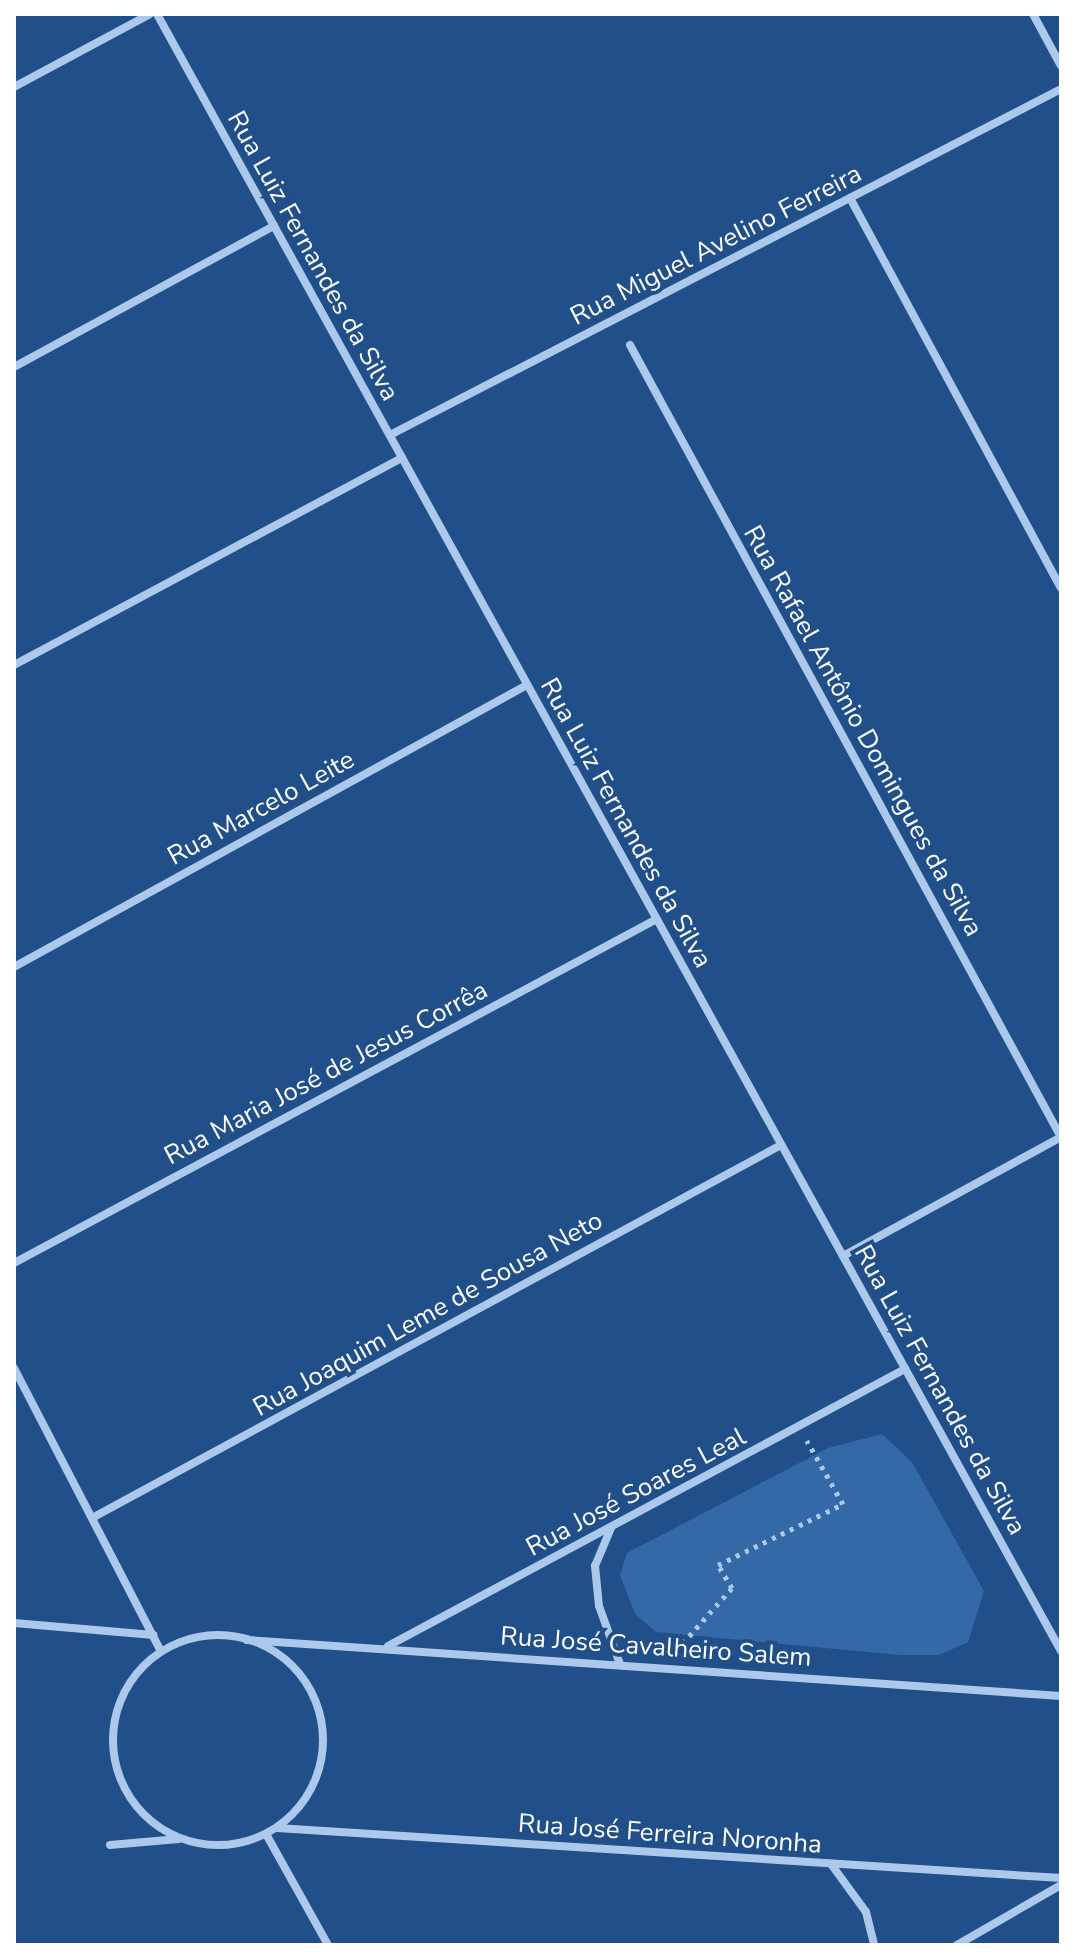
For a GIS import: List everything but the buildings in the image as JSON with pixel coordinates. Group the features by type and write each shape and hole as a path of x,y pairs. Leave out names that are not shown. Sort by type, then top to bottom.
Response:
{"street":[{"path":"14,87 150,14"},
{"name":"Rua Luiz Fernandes da Silva","path":"157,14 1061,1651"},
{"path":"1033,14 1061,66"},
{"name":"Rua Miguel Avelino Ferreira","path":"390,435 1061,89"},
{"path":"850,198 1061,588"},
{"path":"14,367 274,226"},
{"name":"Rua Rafael Antônio Domingues da Silva","path":"630,345 1061,1137"},
{"path":"14,665 402,458"},
{"name":"Rua Marcelo Leite","path":"14,967 527,685"},
{"name":"Rua Maria José de Jesus Corrêa","path":"14,1263 657,919"},
{"path":"843,1256 1061,1137"},
{"name":"Rua Joaquim Leme de Sousa Neto","path":"92,1518 781,1145"},
{"path":"14,1368 161,1651"},
{"name":"Rua José Soares Leal","path":"385,1648 905,1369"},
{"path":"612,1528 595,1566 599,1606 620,1664"},
{"path":"14,1623 153,1635"},
{"path":"110,1845 184,1840 216,1846 266,1834 277,1828 316,1779 320,1716 290,1664 247,1640 196,1637 161,1651 121,1699 114,1758 141,1812 184,1840"},
{"name":"Rua José Cavalheiro Salem","path":"247,1640 1061,1696"},
{"name":"Rua José Ferreira Noronha","path":"277,1828 1061,1878"},
{"path":"266,1834 328,1945"},
{"path":"831,1864 866,1912 874,1945"},
{"path":"957,1945 1061,1885"}],"path":[{"path":"662,1667 732,1588 718,1565 843,1504 798,1427"}],"shaded area":[{"path":"882,1434 912,1462 984,1591 968,1642 939,1655 899,1655 656,1632 635,1614 620,1575 627,1553 828,1448"}]}
